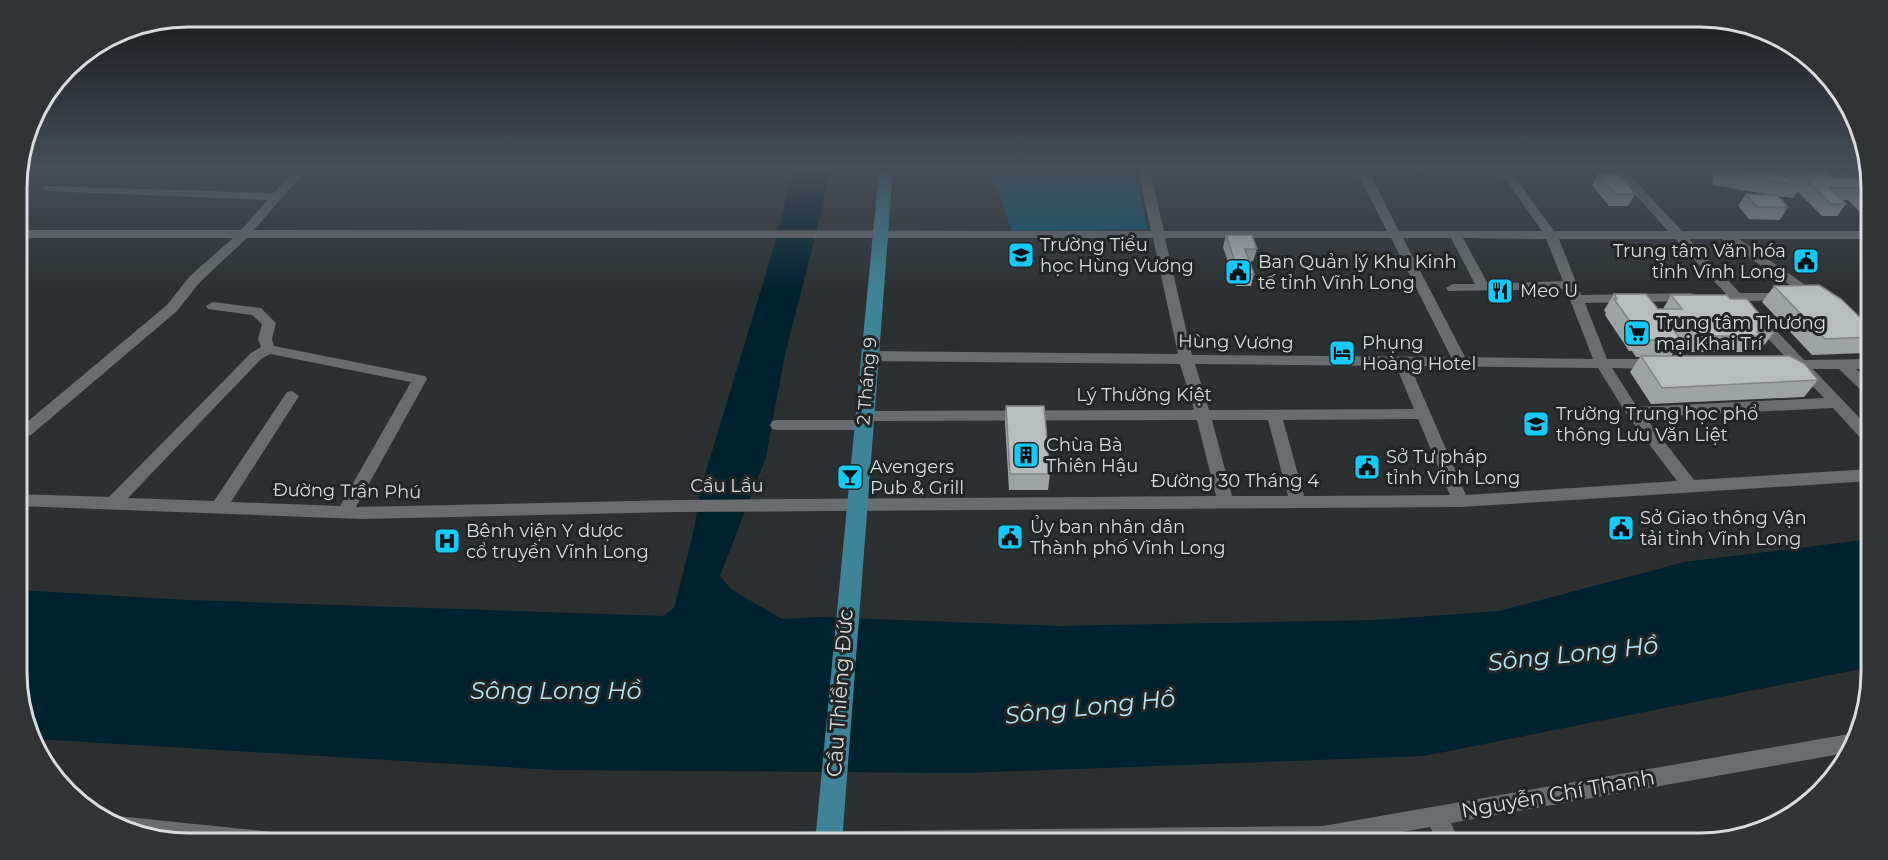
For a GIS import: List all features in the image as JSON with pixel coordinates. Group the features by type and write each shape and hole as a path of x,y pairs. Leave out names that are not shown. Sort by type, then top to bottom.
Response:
{"main road":[{"name":"2 Tháng 9","path":"848,591 869,356 873,235 878,210"},
{"name":"Cầu Thiềng Đức","path":"829,833 848,591"}],"street":[{"path":"27,429 172,308 195,279 245,234 266,210"},
{"path":"1154,210 1186,359 1225,501"},
{"path":"1383,210 1460,362"},
{"path":"1533,210 1551,235 1602,364 1633,412 1691,488"},
{"path":"1655,210 1798,365 1861,429"},
{"path":"27,234 1861,235"},
{"path":"1578,299 1815,298 1724,234"},
{"path":"1456,236 1484,288"},
{"path":"1453,288 1572,285"},
{"path":"213,306 256,311 269,323 265,339 268,349"},
{"path":"112,504 256,356 268,349 420,379 345,512"},
{"name":"Hùng Vương","path":"869,356 1671,364"},
{"path":"1401,362 1461,501"},
{"path":"1842,364 1861,382"},
{"path":"1775,365 1861,364"},
{"path":"218,508 292,396"},
{"path":"1633,412 1836,403"},
{"path":"1274,414 1297,500"},
{"name":"Lý Thường Kiệt","path":"777,425 863,420 1424,414"},
{"name":"Đường 30 Tháng 4","path":"779,506 1297,500 1461,501 1861,476"},
{"name":"Đường Trần Phú","path":"27,500 345,512 675,506"},
{"name":"Cầu Lầu","path":"675,506 779,506"},
{"name":"Nguyễn Chí Thanh","path":"1339,833 1843,744"},
{"path":"1435,815 1445,833"},
{"path":"158,830 183,833"}],"shaded area":[{"path":"1004,210 1143,210 1147,229 1012,231"}],"water":[{"name":"Sông Long Hồ","path":"783,210 822,210 785,354 766,457 720,576 731,589 782,619 821,617 1059,626 1375,620 1499,611 1684,562 1861,540 1861,669 1424,756 967,773 554,770 42,739 32,714 28,693 27,591 187,600 663,616 674,608 693,534 701,488"}],"building":[{"path":"1226,235 1252,235 1257,249 1245,249 1254,274 1239,274"},
{"path":"1819,285 1841,299 1861,318 1861,337 1825,339 1774,286"},
{"path":"1614,294 1646,294 1658,309 1682,309 1671,295 1727,295 1730,299 1747,299 1774,332 1757,332 1761,336 1703,336 1694,325 1670,325 1681,340 1647,340 1639,334 1614,299 1617,299"},
{"path":"1641,356 1790,356 1805,364 1818,380 1662,388"},
{"name":"Chùa Bà Thiên Hậu","path":"1006,406 1044,406 1050,474 1010,474"}],"place":[{"name":"Trường Tiểu học Hùng Vương","path":"1021,255"},
{"name":"Trung tâm Văn hóa tỉnh Vĩnh Long","path":"1806,261"},
{"name":"Ban Quản lý Khu Kinh tế tỉnh Vĩnh Long","path":"1238,272"},
{"name":"Meo U","path":"1500,291"},
{"name":"Trung tâm Thương mại Khai Trí","path":"1637,333"},
{"name":"Phụng Hoàng Hotel","path":"1342,353"},
{"name":"Trường Trung học phổ thông Lưu Văn Liệt","path":"1536,424"},
{"name":"Chùa Bà Thiên Hậu","path":"1026,455"},
{"name":"Sở Tư pháp tỉnh Vĩnh Long","path":"1367,467"},
{"name":"Avengers Pub & Grill","path":"850,477"},
{"name":"Sở Giao thông Vận tải tỉnh Vĩnh Long","path":"1621,528"},
{"name":"Ủy ban nhân dân Thành phố Vĩnh Long","path":"1010,537"},
{"name":"Bệnh viện Y dược cổ truyền Vĩnh Long","path":"447,541"}]}
